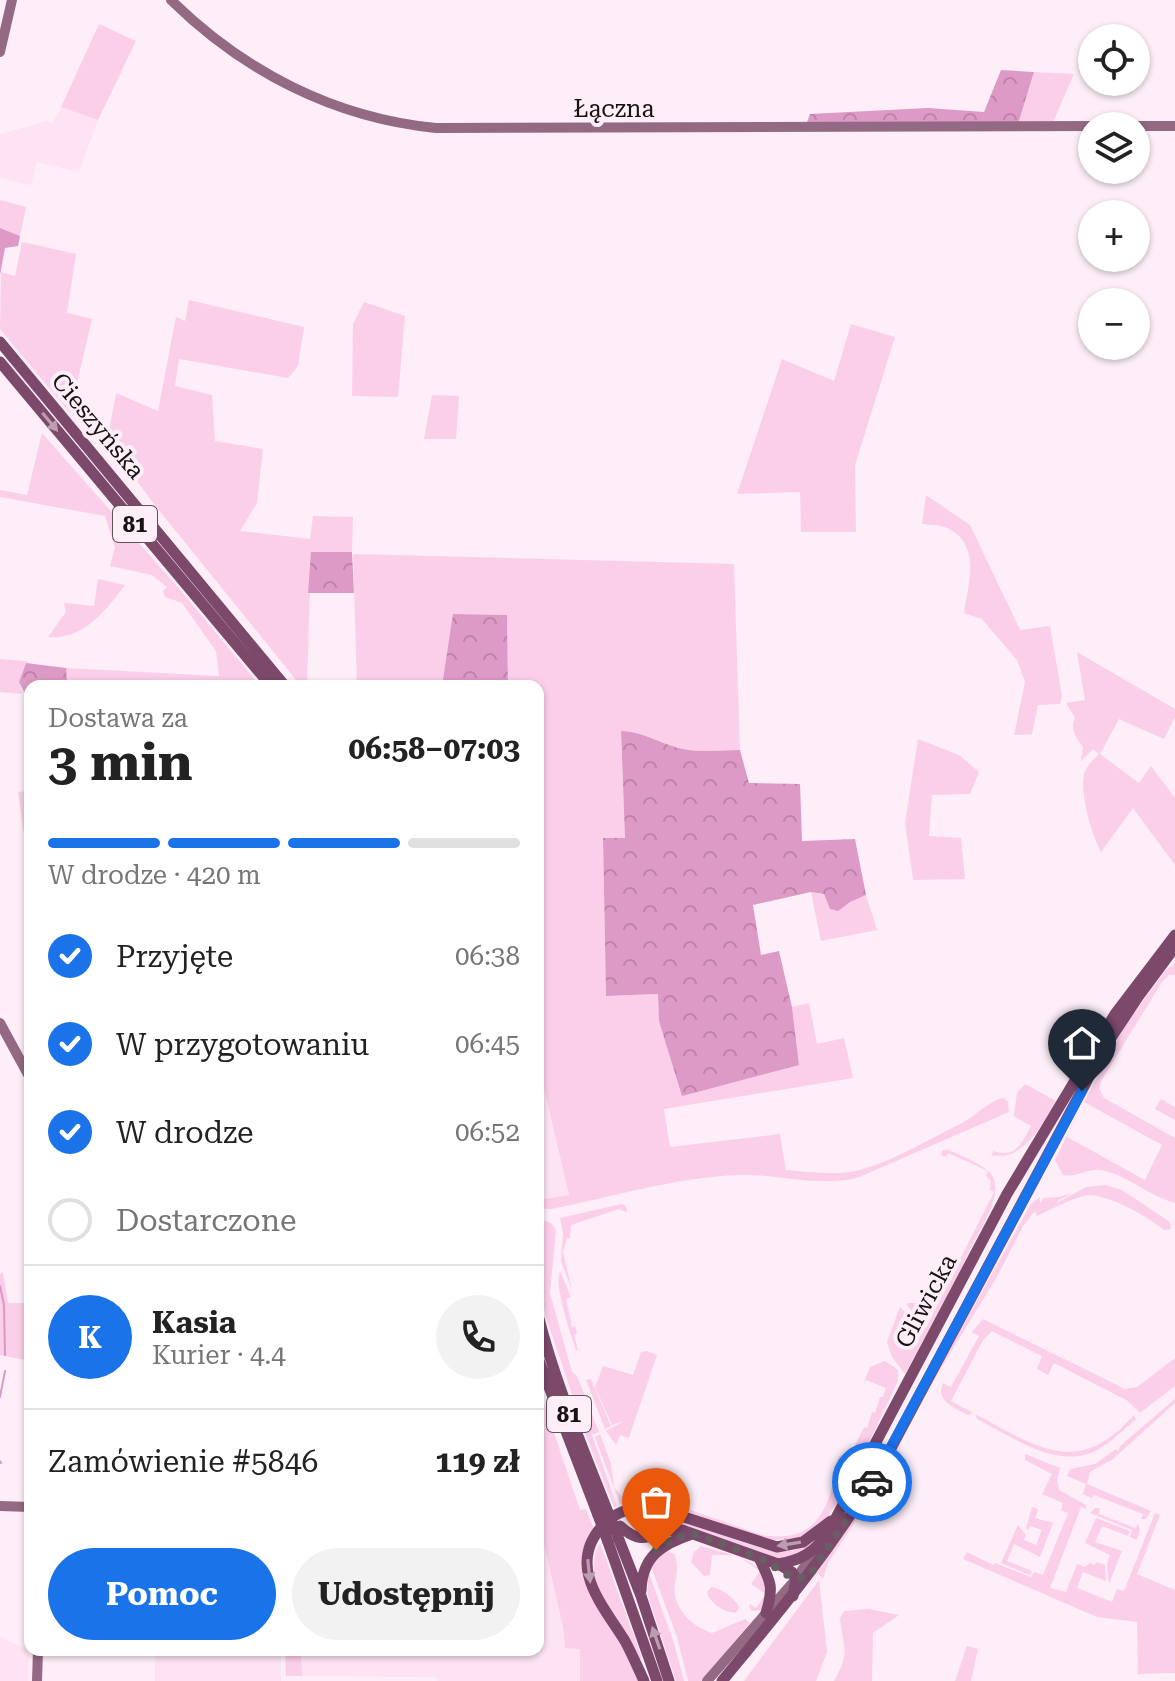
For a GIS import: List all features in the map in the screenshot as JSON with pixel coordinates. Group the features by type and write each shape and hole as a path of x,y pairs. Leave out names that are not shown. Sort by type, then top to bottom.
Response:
{"main road":[{"name":"Cieszyńska","path":"0,342 280,680"},
{"name":"Cieszyńska","path":"0,362 266,680"},
{"name":"Gliwicka","path":"814,1552 866,1466 1007,1194 1115,1014 1175,935"},
{"name":"Gliwicka","path":"722,1681 809,1576 848,1521 882,1465 1105,1047 1144,987 1175,947"},
{"name":"81","path":"544,1338 602,1512 608,1542 657,1681"},
{"name":"81","path":"544,1372 602,1512 618,1529 669,1681"},
{"path":"644,1681 626,1643 590,1585 586,1567 589,1548 596,1533 607,1521 625,1510 656,1508 777,1547 812,1538 837,1515"},
{"path":"618,1529 642,1538 675,1529 778,1564 792,1572 796,1579 793,1596"},
{"path":"641,1596 642,1581 651,1556 671,1540 692,1534"},
{"path":"778,1564 793,1562 814,1552"},
{"path":"761,1559 796,1579 809,1576"},
{"path":"761,1559 771,1583 772,1594 766,1613"}],"street":[{"path":"0,52 12,0"},
{"name":"Łączna","path":"171,0 236,56 270,77 337,107 396,124 436,128 1078,126"},
{"path":"1150,126 1175,126"},
{"path":"0,1023 24,1067"},
{"path":"0,1506 24,1507"},
{"name":"Gliwicka","path":"707,1681 796,1579 814,1552"},
{"path":"37,1681 38,1656"}],"shaded area":[{"path":"99,24 136,41 98,120 61,107"},
{"path":"1034,72 1074,74 1053,122 1018,124"},
{"path":"61,107 98,120 79,172 37,162 31,185 0,178 0,134 47,121 52,123"},
{"path":"0,200 26,207 20,236 0,228"},
{"path":"22,242 76,254 67,313 92,319 70,413 0,329 1,272 15,276"},
{"path":"189,300 304,327 298,366 288,378 179,359 175,386 212,395 215,441 263,449 257,503 240,531 310,539 313,516 353,517 352,552 311,553 307,680 296,680 107,441 116,393 158,411 176,317 185,321"},
{"path":"364,302 405,316 398,397 352,396 353,324"},
{"path":"851,324 895,337 855,465 856,532 801,532 800,492 737,494 782,359 834,381"},
{"path":"432,395 459,396 456,439 424,439"},
{"path":"42,433 255,680 67,680 66,668 219,676 216,651 182,603 165,597 163,591 167,587 152,575 110,566 115,547 105,516 0,497 0,490 27,495"},
{"path":"926,495 970,525 1020,630 1050,626 1062,696 1060,704 1038,705 1032,734 1014,735 1025,682 1017,660 982,619 964,613 970,578 969,554 958,535 944,527 922,524"},
{"path":"353,554 734,564 740,750 689,750 621,731 625,838 603,838 606,996 658,994 659,1021 799,1065 792,1007 809,1003 817,1044 844,1038 853,1078 664,1109 670,1147 780,1134 786,1170 842,1173 873,1166 899,1155 962,1123 999,1099 1004,1098 1008,1102 1009,1112 857,1178 813,1181 755,1175 716,1177 669,1183 544,1208 544,1199 569,1195 544,1089 544,680 508,680 507,615 454,614 443,680 357,680"},
{"path":"98,579 125,585 93,622 73,634 48,637 66,612 64,603 94,606"},
{"path":"1077,652 1175,709 1175,717 1164,739 1119,719 1100,754 1139,783 1151,766 1175,798 1175,865 1133,808 1101,852 1088,815 1083,783 1086,769 1099,754 1093,749 1081,761 1083,747 1074,734 1075,718 1066,703 1085,700"},
{"path":"0,659 27,661 19,682 23,694 0,692"},
{"path":"918,739 959,755 979,772 970,794 932,795 929,836 961,838 965,879 913,880 905,823"},
{"path":"18,792 24,792 24,834"},
{"path":"811,892 824,894 830,909 866,895 877,930 821,941"},
{"path":"1175,963 1175,975 1169,975 1162,982 1099,1088 1104,1098 1175,1138 1175,1203 1106,1171 1063,1175 1055,1160 1081,1106 1067,1137 1145,1180 1162,1145 1084,1102 1125,1026 1165,971"},
{"path":"1025,1084 1056,1101 1038,1130 1022,1147 1003,1156 991,1155 994,1151 1013,1151 1031,1126 1014,1116 1017,1093"},
{"path":"544,1089 569,1196 544,1199"},
{"path":"1161,1099 1175,1107 1175,1120 1155,1109"},
{"path":"943,1150 964,1157 988,1171 948,1153 946,1157 941,1155"},
{"path":"988,1171 994,1181 995,1192 992,1205 962,1269 905,1374 892,1357 887,1342 900,1307 926,1328 937,1305 931,1302 923,1319 907,1305 920,1303 925,1292 932,1300 935,1297 940,1299 994,1192 990,1190 991,1181 986,1176"},
{"path":"1105,1185 1122,1190 1170,1222 1171,1229 1164,1230 1126,1206 1093,1195 1072,1200 1037,1216 1035,1211 1023,1226 998,1275 924,1396 879,1486 828,1563 823,1579 818,1573 808,1586 866,1499 1031,1204 1040,1197 1040,1203 1044,1198 1073,1193 1057,1203 1086,1187"},
{"path":"622,1204 627,1212 619,1209 571,1225 570,1238 567,1238 563,1252 572,1290 561,1261 563,1233 560,1218"},
{"path":"544,1221 551,1223 556,1230 550,1293 572,1372 577,1376 599,1432 592,1435 617,1506 614,1507 585,1433 546,1317"},
{"path":"560,1271 571,1297 566,1299 572,1327 575,1326 577,1334 574,1335 578,1350 583,1351 576,1350 567,1321 559,1288"},
{"path":"3,1272 8,1303 24,1303 24,1360 0,1355 0,1274"},
{"path":"983,1319 1125,1389 1137,1387 1175,1358 1175,1386 1140,1413 1128,1401 1054,1363 1048,1375 1037,1369 1042,1356 992,1331 983,1340 951,1401 973,1413 968,1415 952,1407 944,1399 941,1389 943,1383 951,1387 979,1336 972,1332"},
{"path":"641,1352 657,1355 627,1443 628,1438 620,1435 616,1445 606,1431 624,1421 612,1425 595,1387 603,1366 633,1375"},
{"path":"885,1361 898,1370 898,1381 838,1502 827,1517 803,1538 772,1540 656,1503 620,1504 595,1437 600,1434 611,1464 614,1487 623,1498 651,1496 762,1535 782,1536 810,1527 826,1504 839,1456 842,1455 840,1460 847,1462 864,1427 867,1428 872,1412 875,1413 880,1397 883,1397 886,1388 866,1380 863,1385 870,1367"},
{"path":"591,1379 611,1426 605,1429 586,1380"},
{"path":"1175,1399 1175,1403 1113,1459 1090,1472 1087,1484 1151,1511 1146,1519 1141,1519 1143,1514 1094,1495 1092,1498 1083,1494 1086,1484 1067,1476 1070,1469 1095,1464 1116,1449 1118,1451"},
{"path":"544,1403 580,1510 586,1509 594,1530 582,1561 584,1580 591,1598 631,1660 639,1681 580,1681 580,1649 565,1648 544,1544"},
{"path":"975,1414 1038,1446 1075,1452 1113,1435 1134,1415 1136,1419 1097,1450 1067,1456 1035,1449 977,1419"},
{"path":"1025,1454 1060,1468 1057,1481 1059,1490 1086,1505 1086,1509 1081,1507 1050,1588 1066,1592 1077,1564 1085,1567 1096,1562 1105,1565 1106,1581 1083,1572 1077,1588 1112,1602 1117,1589 1124,1591 1155,1513 1160,1515 1137,1574 1175,1590 1175,1673 1138,1674 1137,1622 1097,1617 963,1559 967,1552 993,1565 995,1563 1031,1577 1034,1572 1043,1575 1068,1513 1061,1510 1063,1503 1042,1494 1052,1474 1025,1460"},
{"path":"1032,1507 1038,1509 1035,1518 1053,1523 1040,1557 1014,1544 1007,1561 1032,1571 1030,1575 1001,1563 1018,1525 1026,1535 1024,1540 1036,1545 1042,1530 1030,1526 1028,1530 1026,1528"},
{"path":"1100,1508 1099,1514 1135,1528 1138,1524 1137,1540 1130,1537 1132,1530 1090,1513"},
{"path":"648,1513 768,1550 792,1551 817,1542 787,1559 777,1558 685,1525 646,1535 637,1532 626,1517"},
{"path":"1096,1518 1130,1531 1128,1536 1102,1526 1095,1542 1122,1551 1109,1584 1107,1564 1110,1555 1085,1543"},
{"path":"600,1543 642,1658 639,1660 604,1604 598,1588 594,1573"},
{"path":"544,1544 565,1648 580,1648 580,1681 437,1681 436,1677 302,1676 301,1656 544,1656"},
{"path":"701,1546 733,1555 712,1555 710,1575 704,1576 691,1562 694,1552"},
{"path":"665,1550 676,1558 675,1593 680,1609 691,1621 712,1633 745,1619 750,1623 701,1681 688,1681 677,1637 650,1564"},
{"path":"742,1559 757,1567 767,1579 769,1593 762,1610 752,1611 749,1607 750,1604 756,1608 766,1594 751,1584 760,1571"},
{"path":"648,1570 684,1681 676,1681 648,1596"},
{"path":"819,1580 827,1652 816,1681 744,1681"},
{"path":"711,1587 731,1597 739,1607 737,1612 728,1612 715,1604 707,1592"},
{"path":"868,1609 899,1615 873,1633 872,1681 834,1681 844,1656 840,1618 844,1611"},
{"path":"0,1637 24,1648 24,1656 29,1656 28,1681 0,1681"},
{"path":"967,1646 978,1649 971,1681 955,1681"},
{"path":"155,1656 281,1656 281,1681 155,1681"},
{"path":"285,1656 301,1656 302,1676 286,1676"}],"green space":[{"path":"1001,70 1034,72 1018,124 807,122 810,114 928,108 984,112"},
{"path":"0,228 20,236 18,246 5,248 0,275"},
{"path":"311,552 352,552 354,593 308,593"},
{"path":"453,614 507,615 508,680 443,680"},
{"path":"26,663 66,668 67,680 24,680 24,692 19,682"},
{"path":"621,731 689,750 740,750 749,783 800,784 802,841 855,839 866,895 838,911 830,909 824,894 811,892 753,905 761,955 779,951 792,1007 799,1065 682,1096 659,1021 658,994 606,996 603,838 625,838"}],"waterway":[{"path":"0,1286 4,1305 5,1355"},
{"path":"0,1397 5,1371"}],"way so far":[{"path":"656,1550 671,1540 692,1534 764,1560 796,1579 809,1576 872,1482"}],"route":[{"path":"872,1482 1082,1091"}]}
